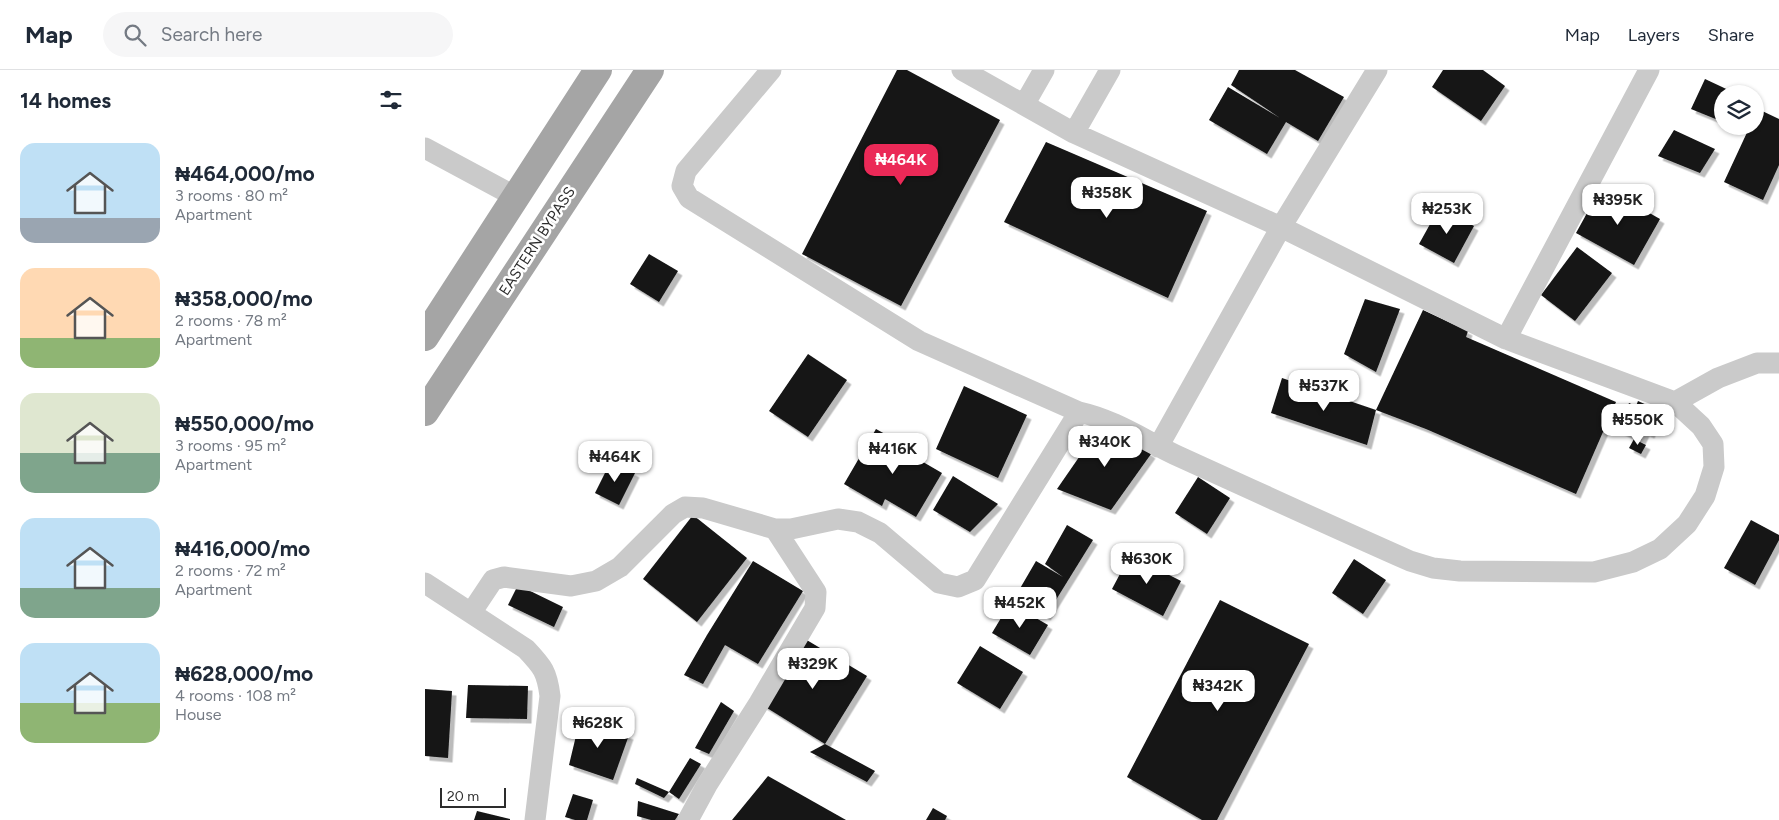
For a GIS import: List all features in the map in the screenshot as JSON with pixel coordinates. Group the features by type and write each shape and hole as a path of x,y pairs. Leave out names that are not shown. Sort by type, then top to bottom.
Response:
{"main road":[{"path":"425,337 598,70"},
{"name":"EASTERN BYPASS","path":"425,412 650,70"}],"street":[{"path":"771,70 686,172 682,186 689,198 919,342 1079,412 1108,421 1158,447 1410,561 1433,568 1460,571 1594,572 1633,562 1660,549 1687,524 1705,496 1714,467 1713,444 1701,426 1675,402 1505,339 1281,228 1073,133 962,70"},
{"path":"1024,105 1044,70"},
{"path":"1073,133 1110,70"},
{"path":"1158,447 1281,228 1377,70"},
{"path":"1505,339 1649,70"},
{"path":"425,148 516,197"},
{"path":"1675,402 1718,378 1757,363 1779,363"},
{"path":"471,614 493,580 504,577 571,586 596,582 620,567 673,514 685,507 703,508 775,529 791,529 838,520 858,522 880,534 939,583 958,587 975,580 1079,412"},
{"path":"688,820 707,785 815,608 815,592 775,529"},
{"path":"425,582 526,649 539,663 548,677 550,696 535,820"}],"building":[{"path":"897,70 907,70 1000,120 901,306 802,254"},
{"path":"1239,70 1295,70 1344,97 1318,141 1286,122 1267,154 1209,120 1228,87 1280,118 1231,85"},
{"path":"1443,70 1483,70 1505,86 1481,121 1432,87"},
{"path":"1705,79 1718,85 1714,85 1714,118 1691,109"},
{"path":"1764,112 1779,119 1779,165 1763,200 1724,182 1746,135 1764,135"},
{"path":"1674,130 1715,149 1700,173 1658,156"},
{"path":"1046,142 1207,211 1168,298 1004,222"},
{"path":"1602,186 1660,219 1634,265 1576,233"},
{"path":"1439,208 1474,226 1454,263 1419,244"},
{"path":"1577,247 1612,273 1575,321 1541,295"},
{"path":"649,254 678,271 659,302 630,284"},
{"path":"1365,299 1400,309 1376,372 1344,354"},
{"path":"1423,310 1468,331 1466,337 1616,402 1576,494 1426,429 1376,410"},
{"path":"808,354 847,380 808,437 769,411"},
{"path":"1282,378 1376,410 1367,445 1271,413"},
{"path":"964,386 1027,415 998,478 936,449"},
{"path":"1638,401 1649,406 1648,409 1654,412 1650,420 1655,422 1650,434 1645,432 1641,440 1618,430 1620,424 1615,422 1621,409 1626,411 1629,403 1636,406"},
{"path":"1104,421 1151,454 1111,510 1057,489"},
{"path":"876,429 914,450 911,455 942,473 916,517 885,499 882,506 844,484"},
{"path":"1634,439 1646,445 1641,454 1629,448"},
{"path":"611,461 635,473 619,505 595,493"},
{"path":"953,476 998,504 970,532 933,510"},
{"path":"1198,477 1230,498 1207,534 1175,513"},
{"path":"693,515 747,558 697,622 643,579"},
{"path":"1751,520 1779,535 1779,540 1755,585 1724,568"},
{"path":"1067,525 1093,540 1046,616 1015,597 1036,561 1063,577 1045,564"},
{"path":"1130,555 1181,581 1163,616 1112,589"},
{"path":"1354,559 1386,580 1363,614 1332,593"},
{"path":"753,561 803,591 758,664 725,645 703,684 684,675 707,635"},
{"path":"518,585 563,607 554,627 508,605"},
{"path":"1220,600 1309,644 1217,820 1202,820 1127,777"},
{"path":"1010,603 1048,625 1030,655 992,633"},
{"path":"800,636 867,676 825,744 759,703"},
{"path":"980,646 1023,672 1000,709 957,683"},
{"path":"468,685 528,686 527,719 466,718"},
{"path":"425,689 452,691 448,758 425,756"},
{"path":"721,702 734,711 709,754 695,748"},
{"path":"580,719 629,735 613,780 569,765"},
{"path":"825,744 875,771 867,782 810,752"},
{"path":"690,758 701,764 679,799 669,792"},
{"path":"768,776 846,820 732,820"},
{"path":"637,778 669,792 664,798 635,784"},
{"path":"573,794 593,800 587,820 575,820 565,817"},
{"path":"638,801 679,814 675,820 651,820 637,816"},
{"path":"933,808 947,816 945,820 926,820"},
{"path":"477,811 510,819 510,820 474,820"}]}
